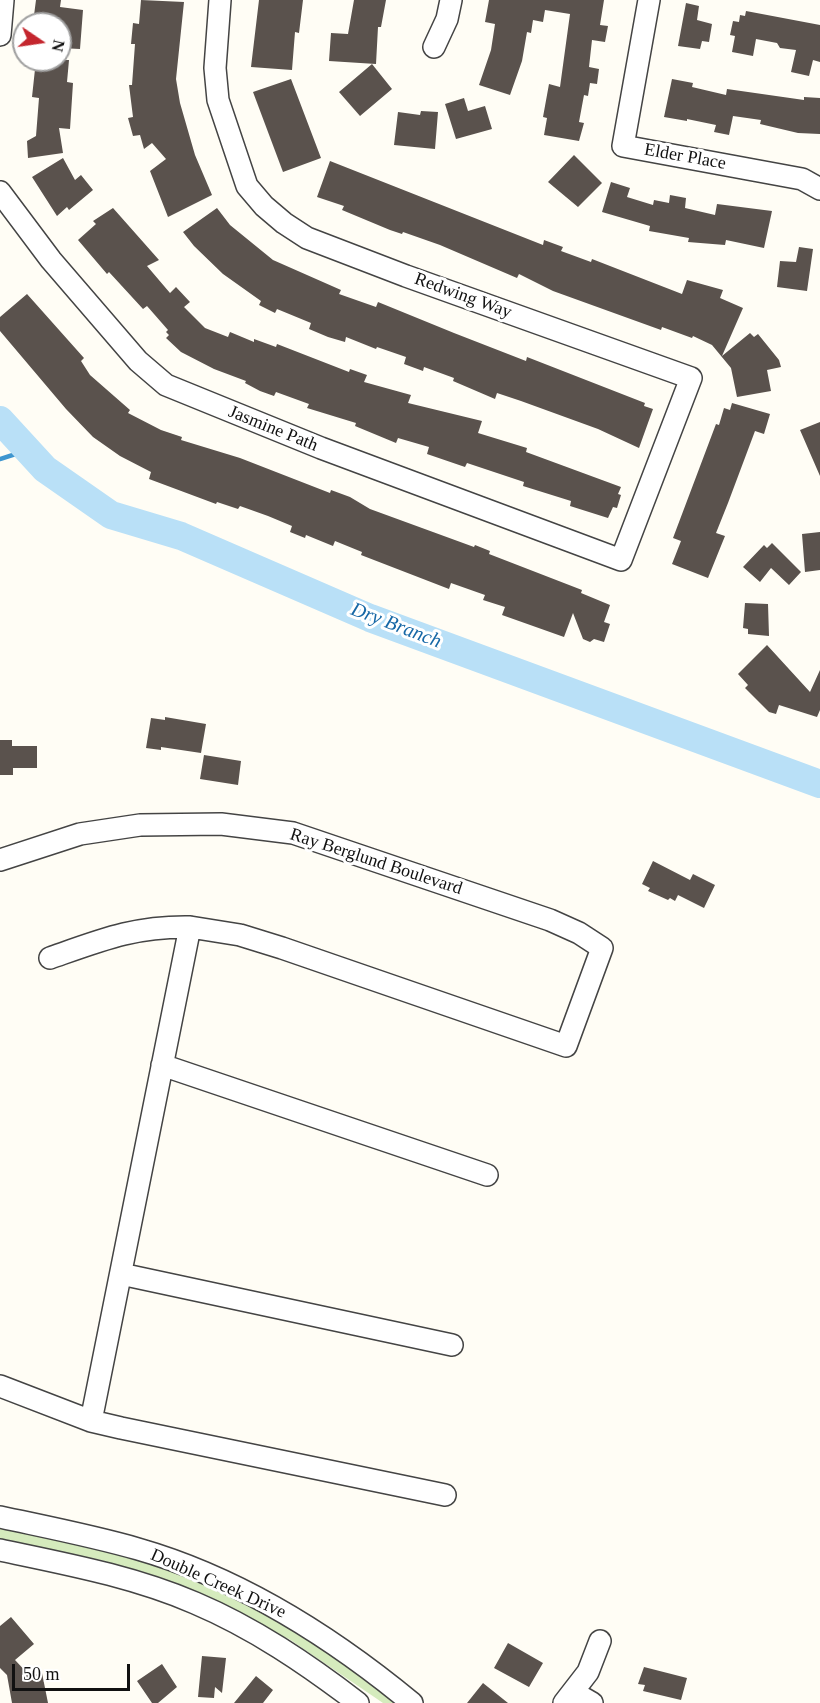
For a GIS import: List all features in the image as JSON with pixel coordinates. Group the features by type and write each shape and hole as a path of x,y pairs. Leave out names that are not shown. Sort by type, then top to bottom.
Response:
{"street":[{"path":"0,35 3,0"},
{"name":"Redwing Way","path":"220,0 215,69 218,100 247,186 284,224 307,238 406,276 691,378 621,560"},
{"path":"434,47 447,19 451,0"},
{"name":"Elder Place","path":"650,0 623,146 802,179 820,189"},
{"name":"Jasmine Path","path":"0,192 51,260 138,361 166,385 321,448 621,560"},
{"name":"Ray Berglund Boulevard","path":"0,860 80,834 140,825 221,824 293,833 550,920 579,933 602,948 566,1046 282,948 240,935 190,927"},
{"path":"50,958 124,932 156,926 190,927 92,1421"},
{"path":"162,1065 487,1175"},
{"path":"121,1274 452,1345"},
{"path":"0,1386 92,1421 445,1495"},
{"name":"Double Creek Drive","path":"0,1517 84,1535 183,1564 248,1594 299,1622 358,1661 412,1703"},
{"name":"Double Creek Drive","path":"0,1550 109,1574 194,1602 269,1639 358,1703"},
{"path":"592,1703 569,1697 588,1672 600,1641"}],"green space":[{"path":"0,1524 123,1552 171,1568 222,1589 275,1618 401,1703 383,1703 289,1639 173,1585 101,1560 0,1539"}],"building":[{"path":"36,0 61,0 60,7 83,10 80,49 72,49 72,12 34,12"},
{"path":"141,0 184,2 176,79 180,103 195,155 212,195 168,217 150,171 166,159 152,143 144,149 140,135 133,136 128,118 133,117 129,85 132,85 135,44 131,44 133,23 139,24"},
{"path":"259,0 303,0 299,33 295,32 292,70 251,67"},
{"path":"354,0 386,0 381,27 378,27 376,64 329,61 331,33 348,34"},
{"path":"489,0 604,0 600,25 608,26 605,42 592,40 589,67 599,69 597,84 590,83 588,96 584,95 579,122 584,123 579,141 544,135 547,118 543,117 549,84 560,87 570,14 545,10 543,22 533,20 531,33 527,32 522,61 510,95 479,85 491,50 495,24 485,22"},
{"path":"686,3 699,6 697,20 712,24 709,42 702,41 700,49 678,46"},
{"path":"746,11 820,25 820,62 813,60 809,76 791,72 796,50 780,48 777,43 756,39 753,56 732,52 735,36 730,35 733,21 739,22 740,15 745,16"},
{"path":"372,64 392,89 360,116 339,92"},
{"path":"35,72 68,72 67,82 73,83 70,129 59,128 63,153 28,158 27,141 36,136 39,98 32,97"},
{"path":"291,79 321,158 283,172 253,92"},
{"path":"672,79 693,83 692,87 726,95 727,89 804,100 804,97 820,98 820,134 798,133 760,124 761,120 733,116 729,135 714,132 716,125 664,117"},
{"path":"464,98 468,111 485,106 492,129 456,139 445,104"},
{"path":"421,111 438,112 435,149 394,145 398,112 420,115"},
{"path":"574,155 602,183 578,207 548,182"},
{"path":"63,158 75,180 81,175 93,190 69,210 67,207 57,216 32,177"},
{"path":"330,161 543,245 544,240 563,247 561,251 591,262 592,259 682,294 687,280 723,290 720,298 743,308 722,356 750,333 754,337 758,334 779,360 781,367 767,370 771,391 737,397 731,368 712,345 693,336 692,338 662,327 661,330 553,291 519,274 517,278 440,245 403,232 402,234 390,230 342,210 344,206 317,197"},
{"path":"611,182 630,188 627,197 653,205 654,200 669,203 670,195 686,198 685,208 715,215 717,204 772,211 764,248 726,240 725,245 688,242 689,238 649,231 650,226 602,212"},
{"path":"113,208 159,260 147,266 170,293 176,287 190,302 184,307 205,328 228,337 230,332 254,342 254,339 276,347 277,344 349,372 350,369 367,375 364,382 411,395 408,403 482,421 478,433 527,448 526,452 621,487 617,508 613,507 608,518 570,506 571,501 523,486 524,482 467,463 465,467 427,454 429,447 398,438 396,443 355,426 356,423 307,408 309,404 276,392 274,396 260,391 245,383 246,381 214,369 181,352 166,338 169,335 166,332 168,330 147,306 143,309 109,272 107,274 78,240 96,224 93,221"},
{"path":"217,208 230,225 273,260 341,290 339,294 376,307 378,302 526,361 527,357 645,403 644,406 653,409 639,448 598,429 521,401 497,393 495,399 453,381 454,378 424,367 423,371 404,364 406,357 377,347 376,349 346,337 345,342 328,337 309,329 311,323 277,309 275,313 259,305 261,301 223,274 183,232"},
{"path":"799,247 813,249 807,291 777,287 780,261 796,262"},
{"path":"27,294 84,358 81,361 90,375 130,410 128,413 161,430 182,437 181,440 240,458 330,493 331,490 350,497 370,509 474,547 475,545 490,551 489,554 582,590 581,593 610,605 604,622 610,624 604,642 594,639 590,642 583,639 573,613 564,637 502,615 505,607 483,600 485,595 451,583 449,589 361,555 362,552 335,541 333,546 306,535 305,538 290,532 292,526 268,516 240,506 238,509 217,502 216,504 149,479 151,472 120,456 93,437 66,409 0,331 0,317"},
{"path":"732,403 770,414 764,434 755,431 716,533 725,536 708,578 672,564 681,541 673,538 716,424 719,425 724,408 730,410"},
{"path":"820,422 820,476 800,430"},
{"path":"820,532 820,570 805,572 802,534"},
{"path":"772,543 801,572 789,585 771,568 760,582 743,567 764,545 767,548"},
{"path":"745,603 768,604 769,636 748,634 748,629 743,628"},
{"path":"767,645 810,692 820,670 820,710 817,717 779,705 776,714 769,712 745,688 748,685 738,674"},
{"path":"165,717 206,724 201,753 161,747 161,750 146,748 151,718 165,720"},
{"path":"0,740 12,740 12,746 37,746 37,768 13,768 13,775 0,775"},
{"path":"204,755 241,761 238,785 200,779"},
{"path":"653,861 690,880 693,874 715,885 704,908 678,895 675,901 648,891 650,888 642,884"},
{"path":"11,1617 34,1644 15,1660 30,1676 42,1673 48,1703 12,1703 7,1675 0,1668 0,1626"},
{"path":"508,1643 543,1663 529,1687 494,1668"},
{"path":"202,1656 226,1658 222,1693 215,1687 214,1698 198,1697"},
{"path":"162,1664 177,1687 158,1703 152,1703 137,1681"},
{"path":"644,1667 687,1678 681,1700 643,1691 645,1685 638,1684"},
{"path":"256,1676 273,1690 263,1703 234,1703"},
{"path":"483,1683 508,1703 467,1703"}],"waterway":[{"name":"Dry Branch","path":"0,420 45,469 111,515 181,536 370,618 820,784"},
{"path":"0,459 28,450"}]}
